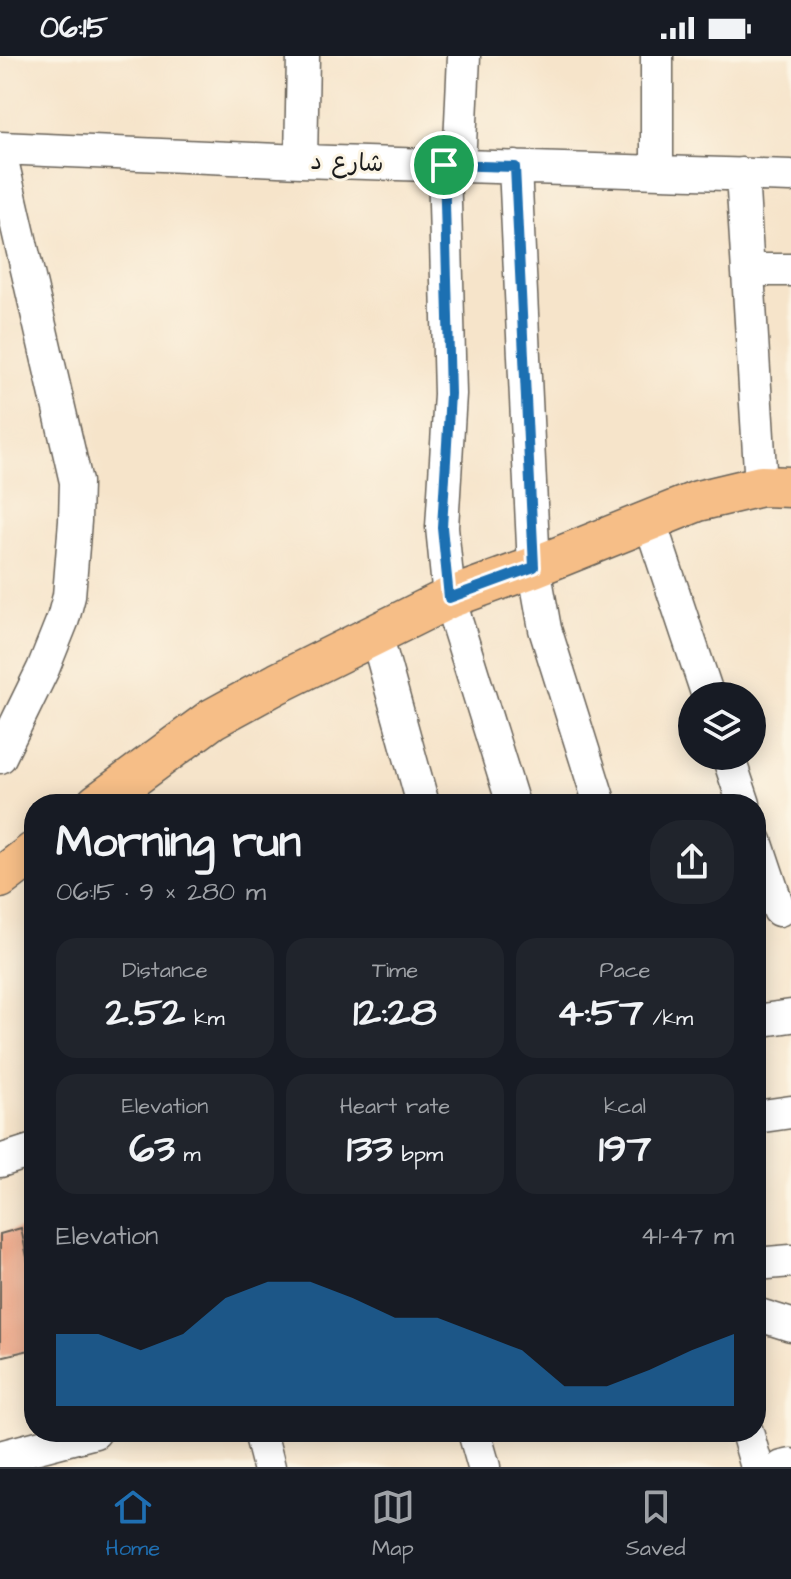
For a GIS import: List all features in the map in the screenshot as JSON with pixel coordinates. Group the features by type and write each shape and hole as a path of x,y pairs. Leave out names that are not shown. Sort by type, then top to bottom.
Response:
{"main road":[{"path":"111,794 212,719 449,598 698,501 776,486"},
{"path":"0,878 24,860"}],"street":[{"path":"301,161 303,56"},
{"path":"464,56 452,165 450,394 442,527 449,598 510,794"},
{"path":"657,56 657,172"},
{"path":"0,150 76,482 69,596 63,619 43,669 0,757"},
{"name":"شارع د","path":"0,150 791,176"},
{"path":"515,167 534,567 545,629 597,794"},
{"path":"742,174 748,270 776,486"},
{"path":"748,270 791,270"},
{"path":"650,522 703,682"},
{"path":"376,634 420,794"},
{"path":"733,770 741,794"},
{"path":"766,878 775,911"},
{"path":"766,1020 791,1016"},
{"path":"766,1116 791,1112"},
{"path":"0,1161 24,1153"},
{"path":"766,1263 791,1261"},
{"path":"766,1317 791,1325"},
{"path":"0,1457 39,1457 73,1442"},
{"path":"263,1442 269,1467"},
{"path":"477,1442 484,1467"},
{"path":"750,1442 757,1467"},
{"path":"782,1467 791,1465"}],"building":[{"path":"21,1228 24,1243 24,1351 0,1357 0,1234"}],"route":[{"path":"444,165 515,167 534,567 449,598 442,527 450,394 444,165"}]}
